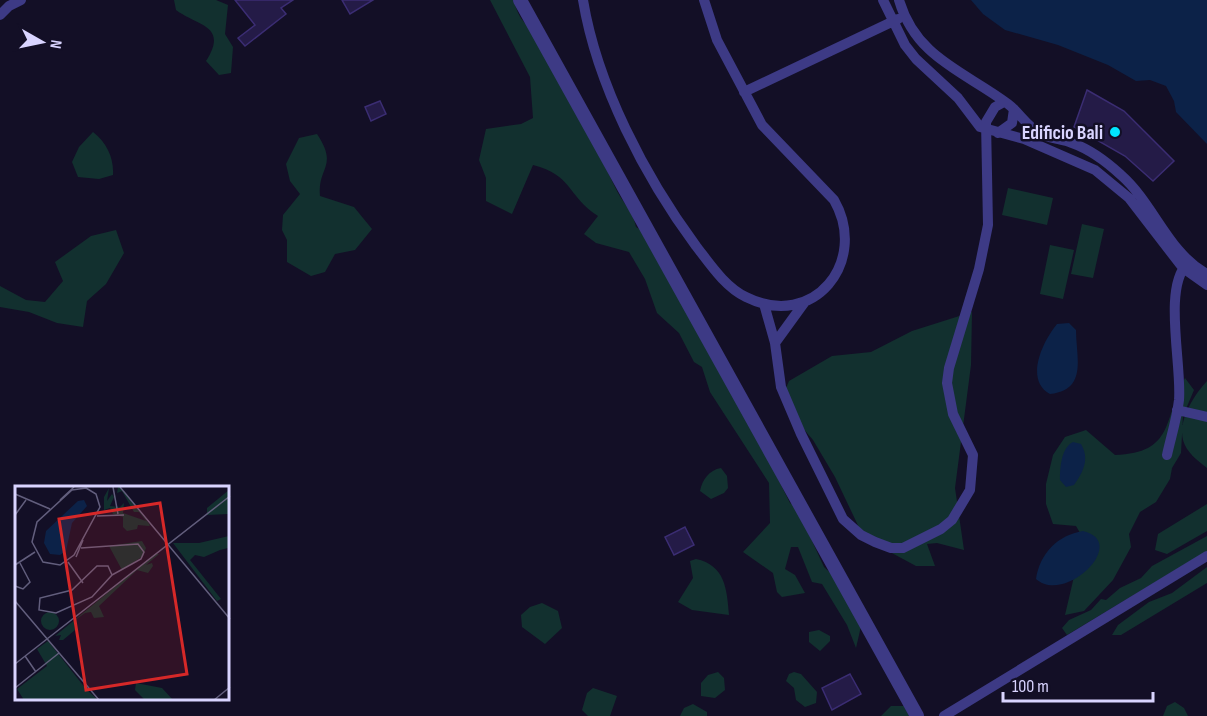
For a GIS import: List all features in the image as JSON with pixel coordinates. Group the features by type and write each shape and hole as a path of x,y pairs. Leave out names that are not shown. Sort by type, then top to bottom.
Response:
{"street":[{"path":"0,15 9,6 21,0"},
{"path":"520,0 917,716"},
{"path":"583,0 600,62 631,142 672,214 731,288 764,304 784,307 804,303"},
{"path":"704,0 717,40 762,125 834,200 841,212 845,248 838,268 828,287 804,303 776,343"},
{"path":"883,0 892,22 916,59 958,98 976,123 985,130 1024,139 1095,170 1129,198 1186,265 1207,285"},
{"path":"899,0 904,16 928,50 942,63 1014,109 1041,134 1078,146 1103,161 1129,182 1186,265 1207,274"},
{"path":"744,92 904,16"},
{"path":"764,304 776,343 781,387 801,434 843,519 861,536 891,548 903,548 916,543 952,520 969,490 973,455 953,414 947,384 953,351 980,269 988,225 985,130 991,112 1004,102"},
{"path":"998,133 1012,123 1014,109"},
{"path":"1057,152 1062,141"},
{"path":"1072,160 1078,153 1078,146"},
{"path":"1167,454 1177,410 1179,364 1174,300 1186,265"},
{"path":"1177,410 1207,417"},
{"path":"944,716 1207,556"}],"green space":[{"path":"174,0 216,0 228,5 225,34 233,47 231,73 219,75 206,61 214,40 212,33 208,28 176,10"},
{"path":"490,0 513,0 636,227 643,231 759,441 790,503 797,508 824,567 839,581 862,622 856,648 847,625 822,584 812,582 798,547 791,547 785,569 795,575 805,593 782,597 777,592 773,573 743,552 770,523 769,483 710,392 702,367 694,362 679,333 657,313 645,279 629,252 596,243 584,234 598,216 580,201 563,180 546,169 533,165 512,214 486,201 486,178 479,160 486,129 521,124 533,118 530,77"},
{"path":"93,132 109,151 113,175 99,179 78,177 72,162 79,147"},
{"path":"317,134 327,160 321,179 320,196 354,207 372,229 355,250 335,254 325,272 311,276 287,262 287,240 282,230 283,215 300,194 290,181 286,164 299,138"},
{"path":"1008,188 1053,198 1047,225 1002,215"},
{"path":"1082,224 1104,229 1093,278 1071,274"},
{"path":"116,230 124,253 106,284 87,301 83,327 57,323 29,312 0,307 0,286 26,300 45,302 63,281 55,262 91,236"},
{"path":"1050,245 1074,250 1063,299 1040,294"},
{"path":"972,312 971,365 955,488 964,550 937,543 927,544 935,566 916,566 864,538 835,477 813,440 795,419 783,395 789,381 832,356 871,352 912,331"},
{"path":"1185,378 1194,390 1183,416 1181,453 1172,468 1170,479 1156,502 1140,512 1129,534 1131,547 1113,580 1084,611 1065,615 1083,538 1076,526 1053,524 1046,504 1046,484 1053,455 1065,437 1086,430 1115,455 1134,453 1148,448 1158,441 1164,431"},
{"path":"1207,381 1207,468 1187,448 1182,432 1188,408"},
{"path":"721,468 727,476 728,488 724,493 711,499 700,491 701,487 704,479 710,473"},
{"path":"1207,504 1207,531 1167,554 1155,550 1158,534"},
{"path":"1207,536 1207,551 1067,635 1062,628 1069,620 1091,610 1101,599 1106,600 1120,588 1141,578 1152,566"},
{"path":"696,559 706,562 719,572 725,587 729,615 692,610 678,602 693,578 690,561"},
{"path":"1207,567 1207,583 1121,635 1112,635 1118,625 1149,602 1172,593"},
{"path":"542,603 558,611 562,628 545,644 522,627 521,615 530,607"},
{"path":"819,630 830,636 830,641 820,651 809,642 809,632"},
{"path":"718,672 724,678 725,690 715,698 701,696 701,683 708,675"},
{"path":"794,672 801,674 817,692 816,703 805,707 796,700 794,688 786,681 789,674"},
{"path":"593,688 617,696 610,716 588,716 582,710 587,693"},
{"path":"1175,702 1184,708 1188,716 1163,716 1167,706"},
{"path":"693,704 707,712 707,716 680,716 684,708"},
{"path":"891,706 904,706 909,716 881,716"}],"water":[{"path":"971,0 1207,0 1207,144 1176,112 1174,101 1166,86 1150,80 1136,81 1108,65 1058,45 1005,30 983,14"},
{"path":"1069,323 1076,330 1078,361 1075,379 1062,391 1050,394 1042,388 1038,380 1038,360 1046,340 1057,324"},
{"path":"1073,442 1081,444 1085,460 1083,470 1074,485 1066,487 1060,480 1061,464 1066,449"},
{"path":"1083,531 1096,537 1100,547 1088,569 1062,584 1048,585 1036,579 1046,553 1058,541"}],"building":[{"path":"235,0 293,0 281,8 286,14 245,46 238,38 255,25"},
{"path":"342,0 373,0 350,14"},
{"name":"Edificio Bali","path":"1087,90 1124,111 1174,161 1153,181 1125,156 1074,127"},
{"path":"380,101 386,114 371,121 365,107"},
{"path":"685,527 694,545 674,555 665,537"},
{"path":"850,674 861,694 832,710 822,688"}],"place":[{"name":"Edificio Bali","path":"1115,132"}]}
